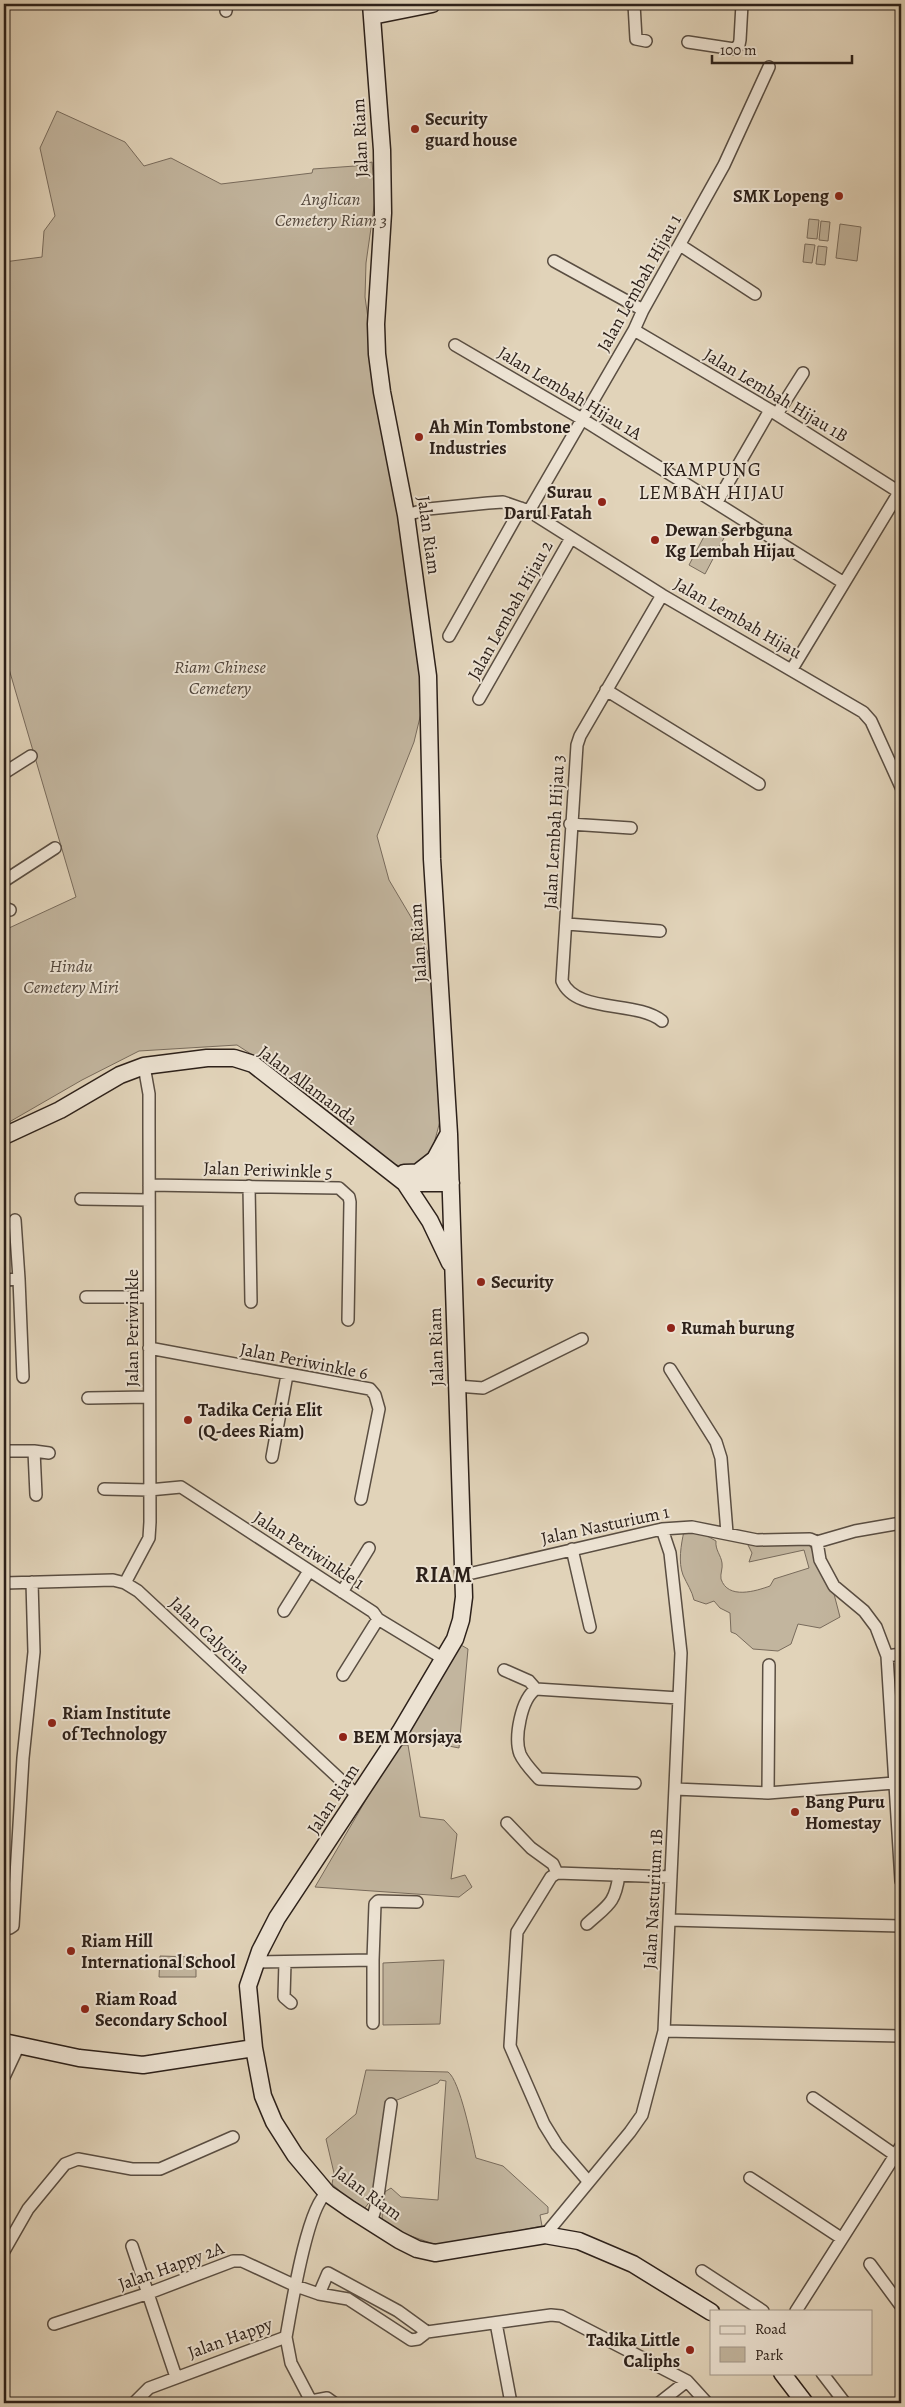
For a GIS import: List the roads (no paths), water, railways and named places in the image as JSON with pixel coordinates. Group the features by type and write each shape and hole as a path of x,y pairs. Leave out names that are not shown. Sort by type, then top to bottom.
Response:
{"main road":[{"path":"372,10 432,4"},
{"path":"374,36 398,7"},
{"name":"Jalan Riam","path":"372,10 382,150 383,213 376,315 377,354 382,392 406,516 428,676 432,859 449,1134 464,1575 461,1620 455,1639 359,1797 277,1918 256,1962 248,1986 254,2048 264,2096 274,2122 295,2154 327,2193 371,2223 418,2249 435,2253 545,2235 579,2241 633,2264 710,2311"},
{"name":"Jalan Allamanda","path":"4,1136 60,1110 120,1075 144,1066 207,1058 234,1058 253,1064 387,1170 411,1178"},
{"path":"411,1178 435,1159 449,1134"},
{"path":"411,1178 450,1176"},
{"path":"411,1178 454,1269"},
{"path":"11,2044 79,2058 143,2065 254,2048"},
{"path":"783,2374 805,2403"}],"street":[{"path":"634,4 636,39 646,41"},
{"path":"688,42 734,49 739,45 740,40 742,4"},
{"name":"Jalan Lembah Hijau 1","path":"449,636 525,509 582,419 634,330 643,310 732,149 769,67"},
{"path":"680,245 755,294"},
{"path":"554,261 643,310"},
{"name":"Jalan Lembah Hijau 1B","path":"634,330 774,412 900,490"},
{"name":"Jalan Lembah Hijau 1A","path":"455,345 582,419 844,583"},
{"path":"717,502 774,412 803,373"},
{"path":"792,669 900,490"},
{"name":"Jalan Lembah Hijau","path":"406,516 428,509 503,502 525,509 662,595 863,712 871,721 901,787"},
{"name":"Jalan Lembah Hijau 2","path":"480,699 571,538"},
{"name":"Jalan Lembah Hijau 3","path":"662,595 576,745 570,824 567,924 562,981 565,988 578,998 652,1013 662,1021"},
{"path":"606,690 760,784"},
{"path":"4,773 31,756"},
{"path":"570,824 631,828"},
{"path":"4,881 55,848"},
{"path":"567,924 660,930"},
{"name":"Jalan Periwinkle","path":"125,1583 148,1538 150,1490 149,1094 144,1066"},
{"name":"Jalan Periwinkle 5","path":"150,1185 339,1188 349,1197 348,1320"},
{"path":"249,1186 251,1302"},
{"path":"81,1200 149,1200"},
{"path":"15,1220 23,1377"},
{"path":"4,1280 19,1279"},
{"path":"86,1297 149,1297"},
{"path":"457,1386 483,1388 582,1339"},
{"name":"Jalan Periwinkle 6","path":"149,1348 370,1390 375,1395 379,1410 361,1499"},
{"path":"670,1369 716,1442 721,1458 727,1533"},
{"path":"272,1457 287,1375"},
{"path":"88,1398 149,1397"},
{"path":"4,1451 34,1451 49,1454"},
{"path":"34,1451 36,1495"},
{"name":"Jalan Periwinkle 1","path":"104,1488 150,1490 181,1487 373,1612 378,1619 444,1659"},
{"name":"Jalan Nasturium 1","path":"464,1575 662,1529 692,1527 757,1540 810,1539 817,1542 855,1531 901,1523"},
{"name":"Jalan Nasturium 1B","path":"545,2235 642,2115 664,2031 681,1653 670,1553 662,1529"},
{"path":"817,1542 820,1560 834,1586 864,1611 876,1627 887,1656 897,1750 894,1783 901,1881"},
{"path":"342,1592 369,1548"},
{"path":"572,1549 590,1627"},
{"path":"284,1612 309,1572"},
{"name":"Jalan Calycina","path":"4,1583 113,1580 125,1583 138,1591 359,1797"},
{"path":"4,1929 13,1926 23,1758 34,1652 32,1582"},
{"path":"343,1675 378,1619"},
{"path":"887,1656 901,1654"},
{"path":"768,1793 769,1665"},
{"path":"504,1670 529,1681 536,1689"},
{"path":"634,1783 539,1779 519,1753 520,1714 531,1692 536,1689 679,1698"},
{"path":"675,1789 768,1793 894,1783"},
{"path":"507,1823 531,1848 553,1864 557,1872"},
{"path":"588,2181 557,2145 544,2124 510,2046 517,1932 551,1877 557,1872 671,1877"},
{"path":"587,1924 612,1902 616,1894 619,1875"},
{"path":"373,2023 375,1904 378,1901 417,1902"},
{"path":"669,1920 901,1926"},
{"path":"256,1962 373,1960"},
{"path":"284,1962 284,1997 291,2002"},
{"path":"664,2031 901,2036"},
{"path":"4,2077 11,2044"},
{"path":"797,2310 898,2151 813,2098"},
{"path":"371,2223 377,2203 391,2104"},
{"path":"4,2251 28,2209 65,2164 71,2160 78,2159 147,2170 160,2169 233,2137"},
{"path":"750,2178 841,2238"},
{"name":"Jalan Happy","path":"134,2403 149,2388 286,2337 310,2222 321,2197 327,2193"},
{"path":"132,2246 176,2377"},
{"name":"Jalan Happy 2A","path":"54,2324 149,2293 233,2261 242,2261 318,2294 348,2299 411,2340 418,2339 430,2331"},
{"path":"870,2264 901,2306"},
{"path":"702,2271 761,2310"},
{"path":"318,2294 328,2273 398,2311 430,2331 551,2315 561,2316 687,2381 707,2403"},
{"path":"496,2322 511,2403"},
{"path":"286,2337 292,2363 311,2402 326,2398 334,2403"},
{"path":"823,2374 845,2403"},
{"path":"659,2403 687,2381"}],"place":[{"name":"Security guard house","path":"415,129"},
{"name":"SMK Lopeng","path":"839,196"},
{"name":"Ah Min Tombstone Industries","path":"419,437"},
{"name":"Surau Darul Fatah","path":"602,502"},
{"name":"Dewan Serbguna Kg Lembah Hijau","path":"655,540"},
{"name":"Security","path":"481,1282"},
{"name":"Rumah burung","path":"671,1328"},
{"name":"Tadika Ceria Elit (Q-dees Riam)","path":"188,1420"},
{"name":"Riam Institute of Technology","path":"52,1723"},
{"name":"BEM Morsjaya","path":"343,1737"},
{"name":"Bang Puru Homestay","path":"795,1812"},
{"name":"Riam Hill International School","path":"71,1951"},
{"name":"Riam Road Secondary School","path":"85,2009"},
{"name":"Tadika Little Caliphs","path":"690,2350"}],"district":[{"name":"KAMPUNG LEMBAH HIJAU","path":"712,480"},
{"name":"RIAM","path":"444,1574"}],"park label":[{"name":"Anglican Cemetery Riam 3","path":"331,209"},
{"name":"Riam Chinese Cemetery","path":"220,678"},
{"name":"Hindu Cemetery Miri","path":"71,976"}]}
